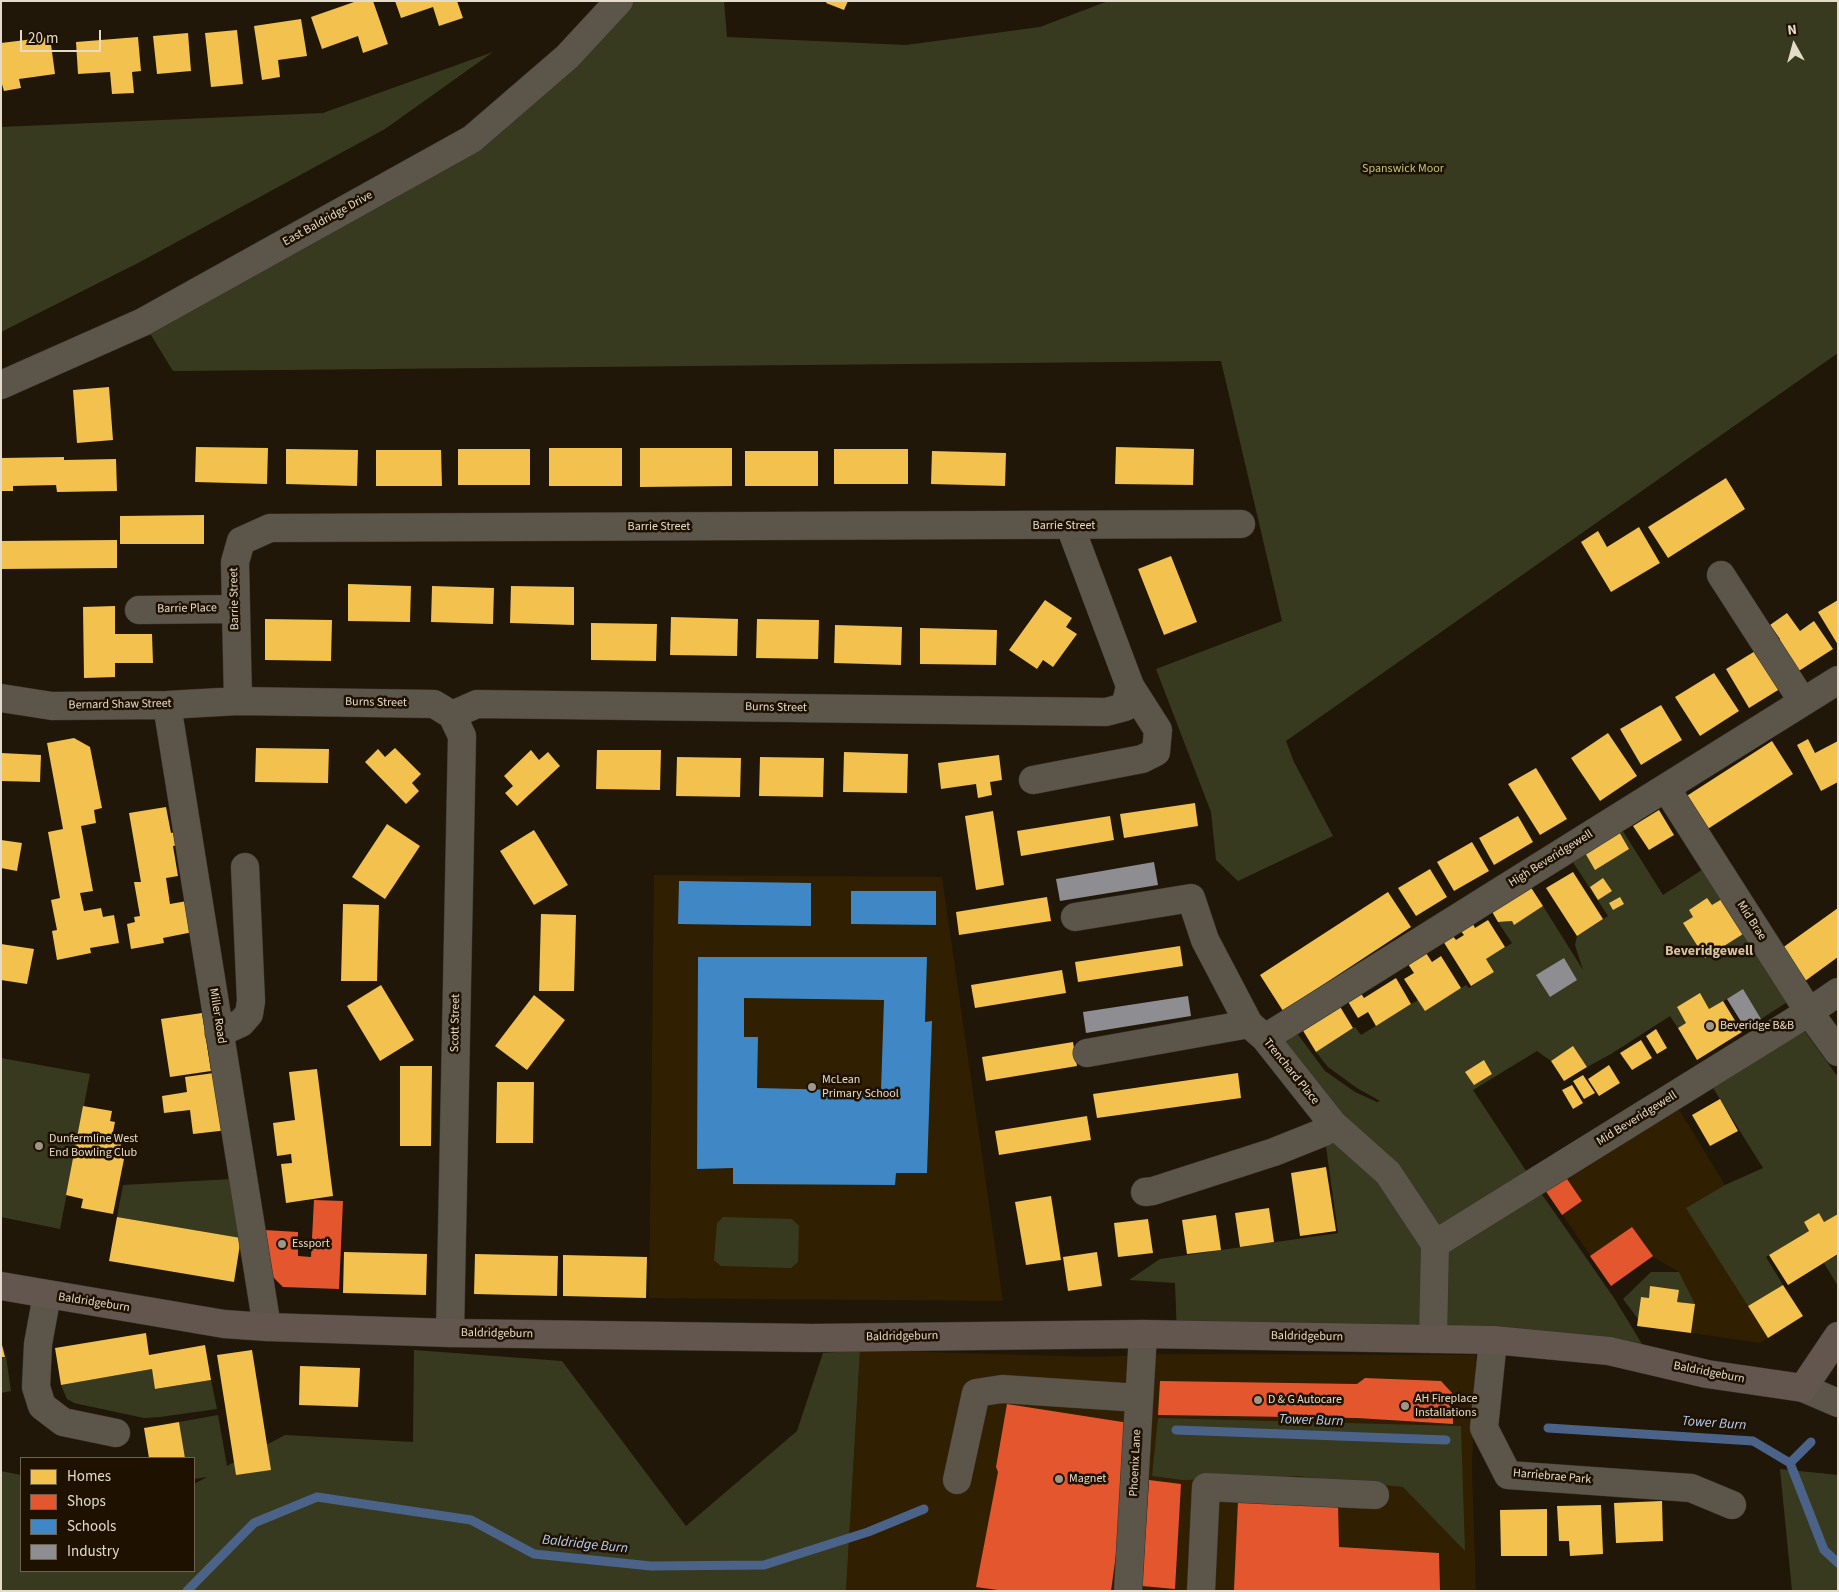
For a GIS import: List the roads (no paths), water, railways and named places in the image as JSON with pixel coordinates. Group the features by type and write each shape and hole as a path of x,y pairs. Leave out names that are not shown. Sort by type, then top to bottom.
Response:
{"main road":[{"name":"Baldridgeburn","path":"1,1286 224,1324 267,1327 450,1333 813,1338 1143,1334 1493,1340 1609,1351 1707,1374 1803,1388"},
{"path":"1803,1388 1838,1336"}],"street":[{"name":"East Baldridge Drive","path":"1,385 143,322 472,139 567,57 619,1"},
{"name":"Barrie Street","path":"238,701 234,562 241,541 270,528 1241,524"},
{"path":"1033,780 1142,759 1156,752 1158,730 1130,686 1070,526"},
{"path":"1721,575 1803,702"},
{"name":"Barrie Place","path":"139,610 235,608"},
{"name":"High Beveridgewell","path":"1257,1031 1666,788 1838,680"},
{"name":"Burns Street","path":"238,701 434,704 452,715 477,704 1106,712 1125,707 1130,686"},
{"name":"Bernard Shaw Street","path":"1,698 52,706 167,705 238,701"},
{"name":"Miller Road","path":"167,705 267,1327"},
{"name":"Scott Street","path":"450,1333 462,736 452,715"},
{"name":"Mid Brae","path":"1666,788 1809,1012 1838,1052"},
{"path":"219,1033 241,1023 249,1014 251,1001 245,866"},
{"name":"Trenchard Place","path":"1075,917 1191,898 1205,940 1257,1031 1333,1124 1388,1173 1436,1244"},
{"name":"Mid Beveridgewell","path":"1436,1244 1809,1012 1838,992"},
{"path":"1087,1053 1257,1031"},
{"path":"1145,1192 1274,1152 1324,1132 1333,1124"},
{"path":"1433,1339 1436,1244"},
{"path":"47,1295 38,1344 36,1387 42,1406 63,1422 116,1433"},
{"name":"Phoenix Lane","path":"1128,1591 1143,1334"},
{"name":"Harriebrae Park","path":"1493,1340 1484,1428 1508,1475 1691,1488 1732,1505"},
{"path":"1803,1388 1838,1403"},
{"path":"957,1480 976,1393 1002,1389 1139,1398"},
{"path":"1201,1591 1206,1487 1375,1495"}],"waterway":[{"name":"Tower Burn","path":"1548,1428 1753,1441 1790,1463 1824,1550 1838,1563"},
{"name":"Tower Burn","path":"1176,1430 1446,1440"},
{"path":"1790,1463 1811,1442"},
{"name":"Baldridge Burn","path":"187,1591 254,1523 317,1497 471,1520 534,1554 651,1566 764,1565 868,1532 924,1509"}],"place":[{"name":"Beveridge B&B","path":"1710,1026"},
{"name":"McLean Primary School","path":"812,1087"},
{"name":"Dunfermline West End Bowling Club","path":"39,1146"},
{"name":"Essport","path":"282,1244"},
{"name":"D & G Autocare","path":"1258,1400"},
{"name":"AH Fireplace Installations","path":"1405,1406"},
{"name":"Magnet","path":"1059,1479"}],"district":[{"name":"Beveridgewell","path":"1709,952"}],"park label":[{"name":"Spanswick Moor","path":"1403,169"}]}
